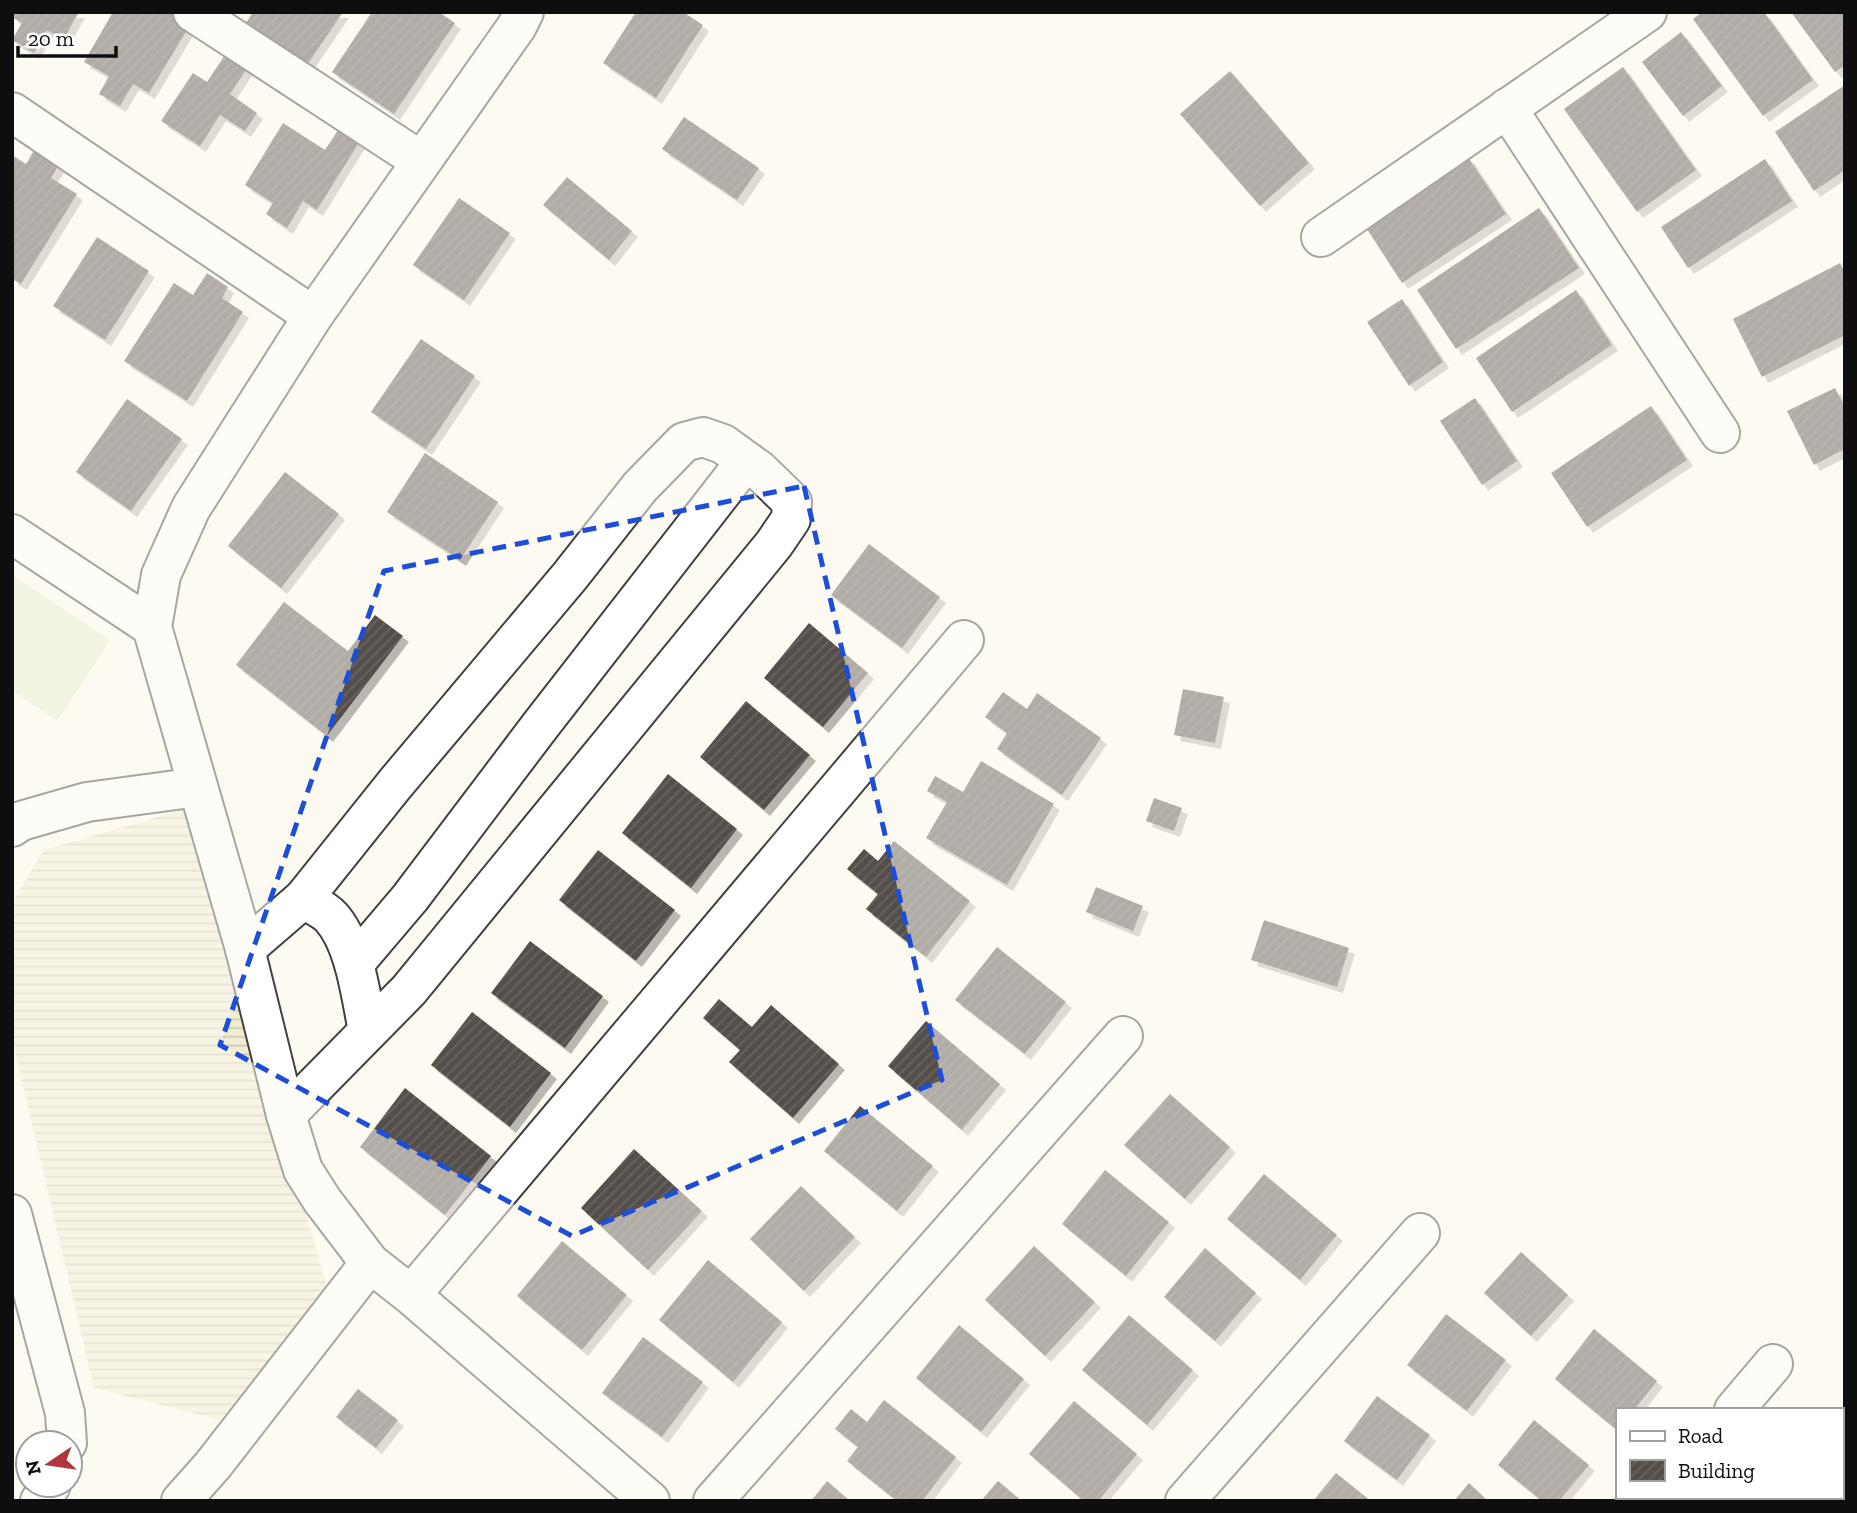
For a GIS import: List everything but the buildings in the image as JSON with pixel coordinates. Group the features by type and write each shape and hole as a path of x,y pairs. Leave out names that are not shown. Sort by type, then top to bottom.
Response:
{"street":[{"path":"194,12 421,161"},
{"path":"1321,237 1647,12"},
{"path":"512,17 421,161 313,316 191,508 161,575 152,627 244,949 286,1115 303,1170 322,1200 370,1263 411,1295 650,1501"},
{"path":"1507,108 1720,433"},
{"path":"12,112 313,316"},
{"path":"244,949 303,899 395,784 570,576 640,487 684,443 703,437 723,444 759,470 792,502 792,519 774,544 545,826 409,990 286,1115"},
{"path":"354,964 410,898 746,461"},
{"path":"12,534 152,627"},
{"path":"411,1295 964,640"},
{"path":"12,827 21,821 87,802 198,787"},
{"path":"303,899 330,916 342,935 354,964 368,1031"},
{"path":"713,1501 1124,1036"},
{"path":"12,1214 65,1413 66,1429"},
{"path":"1185,1501 1420,1233"},
{"path":"181,1501 213,1465 370,1263"},
{"path":"1736,1408 1773,1364"}],"highlighted area":[{"path":"804,486 942,1080 572,1236 220,1045 384,571"}],"shaded area":[{"path":"192,807 329,1295 220,1420 94,1388 12,1039 12,903 44,850"}],"green space":[{"path":"12,575 110,640 57,721 12,691"}]}
